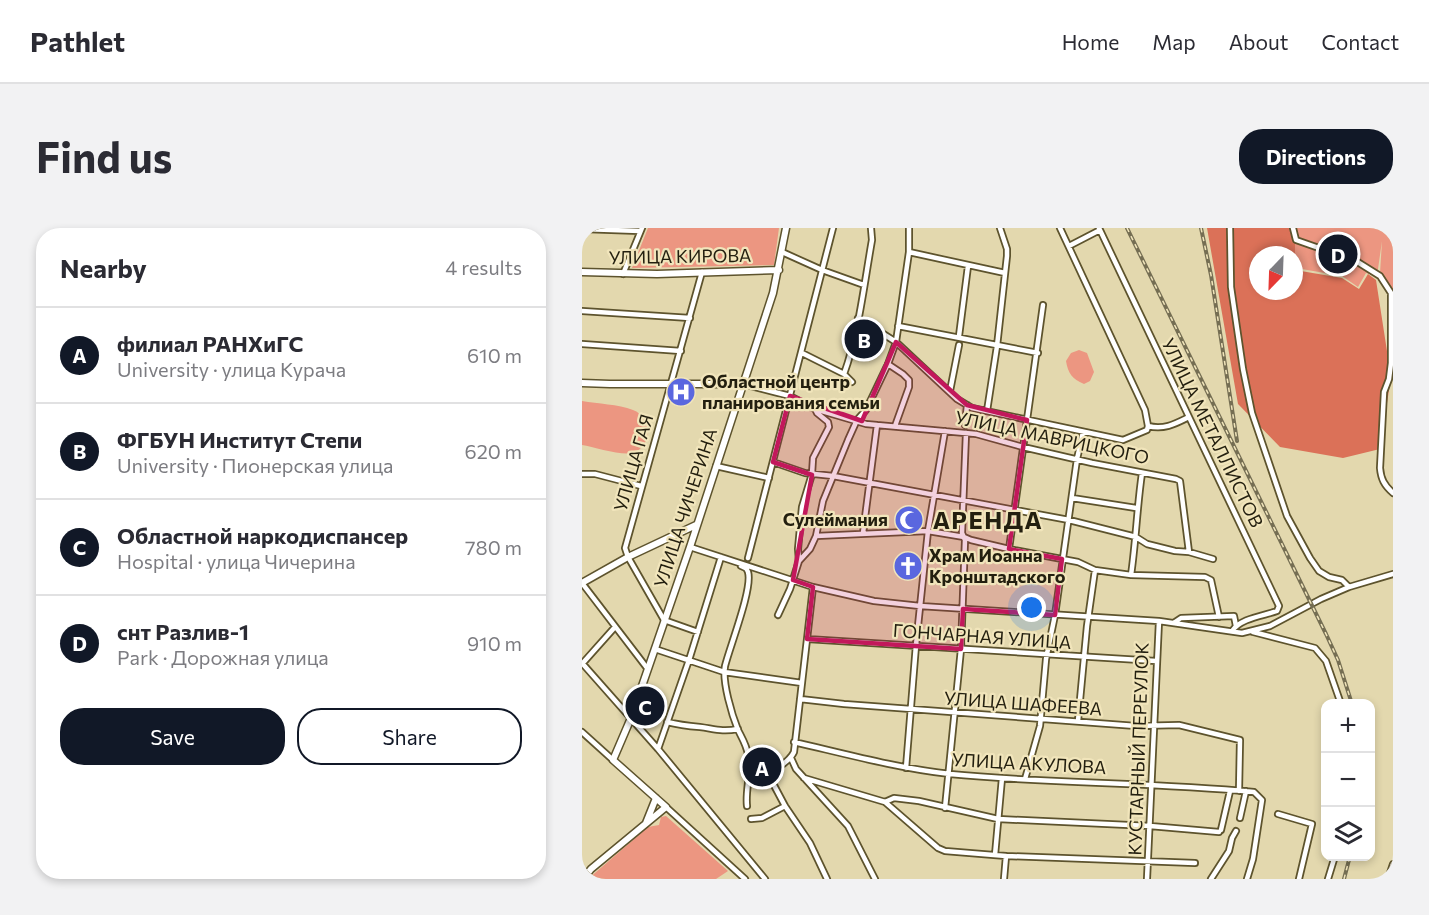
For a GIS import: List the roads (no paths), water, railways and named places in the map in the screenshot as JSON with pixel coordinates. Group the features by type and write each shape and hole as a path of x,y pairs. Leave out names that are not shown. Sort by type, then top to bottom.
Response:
{"main road":[{"name":"УЛИЦА ЧИЧЕРИНА","path":"613,760 631,718 690,547 779,270 786,228"},
{"name":"УЛИЦА КИРОВА","path":"582,272 623,274 779,270"},
{"name":"УЛИЦА МАВРИЦКОГО","path":"582,382 743,384"},
{"path":"582,583 628,557 696,525"},
{"path":"583,879 591,869 666,807 613,760"},
{"path":"645,823 656,798"},
{"path":"582,874 591,869"}],"street":[{"path":"748,558 833,228"},
{"path":"844,374 850,358 858,318 872,240 871,228"},
{"path":"799,561 810,549 816,536 822,501 857,420 866,410 896,342 909,252 909,228"},
{"path":"987,411 998,346 1007,249 1000,228"},
{"path":"858,318 896,342 967,405 1123,440 1146,430 1148,426 1145,410 1060,228"},
{"path":"1230,228 1231,287 1252,413 1287,516 1310,558 1319,571 1329,577 1342,580 1349,587"},
{"path":"1293,228 1296,240 1343,255 1380,276 1390,293 1392,347 1389,379 1384,392 1380,468 1385,486 1393,493"},
{"path":"582,229 641,230 623,274"},
{"path":"1069,246 1100,229"},
{"name":"УЛИЦА МЕТАЛЛИСТОВ","path":"1100,229 1279,606 1277,610 1236,626"},
{"path":"782,252 864,285"},
{"path":"909,252 1005,273"},
{"path":"959,336 968,266"},
{"name":"УЛИЦА ГАЯ","path":"628,557 625,551 626,543 702,272"},
{"path":"1009,549 1043,305"},
{"path":"582,311 690,318"},
{"path":"898,326 1038,353"},
{"path":"582,344 681,351"},
{"path":"950,391 959,345"},
{"path":"802,353 844,374 852,382"},
{"path":"888,364 909,380 909,387 895,426"},
{"name":"УЛИЦА МАВРИЦКОГО","path":"743,384 790,396 815,408 867,424 966,433 1176,479 1180,481 1189,552"},
{"path":"965,426 967,405"},
{"path":"778,615 799,561 802,507 812,474 813,458 829,424 815,408"},
{"path":"866,410 867,424"},
{"path":"1148,426 1157,428 1169,426 1189,417"},
{"path":"862,533 877,425"},
{"path":"906,768 915,645 928,531 945,430"},
{"path":"1026,779 1038,738 1047,655 1083,432"},
{"path":"945,808 961,649 966,433"},
{"path":"773,462 798,472 870,482 1069,520 1136,537 1147,544 1213,559"},
{"path":"716,466 769,478"},
{"path":"1131,575 1136,537 1136,508 1143,473"},
{"path":"582,474 595,474 641,486"},
{"path":"1071,498 1136,508"},
{"path":"816,536 928,531 1078,562 1095,570 1131,575 1208,578 1211,580 1219,618"},
{"path":"690,547 746,568 748,573 741,614 729,648 724,672 738,729 749,757 747,806"},
{"path":"628,557 664,620 698,632"},
{"path":"721,559 855,598 920,606 1175,622 1251,632 1315,648 1326,662 1339,699"},
{"path":"658,749 721,559"},
{"path":"1078,722 1095,570"},
{"path":"1251,632 1270,626 1349,587 1392,573"},
{"path":"582,583 647,668"},
{"path":"813,587 791,758 796,769 848,826 875,879"},
{"path":"1175,622 1181,618 1234,616 1236,626 1232,631"},
{"name":"КУСТАРНЫЙ ПЕРЕУЛОК","path":"1147,879 1159,621"},
{"path":"615,627 582,663 658,749 765,879"},
{"name":"ГОНЧАРНАЯ УЛИЦА","path":"807,639 1156,661"},
{"path":"654,648 724,672 802,683"},
{"name":"УЛИЦА ШАФЕЕВА","path":"800,699 1136,726 1179,725 1192,730 1237,738 1241,743 1239,791"},
{"path":"667,722 682,727 702,727 714,731 738,729"},
{"path":"582,732 613,760"},
{"name":"УЛИЦА АКУЛОВА","path":"794,742 906,768 949,774 1152,784 1257,793 1262,800 1253,859 1247,879"},
{"path":"748,784 791,758"},
{"path":"768,774 785,806 810,843 827,879"},
{"path":"804,778 885,802 938,848 953,852 1196,863"},
{"path":"995,855 1002,778"},
{"path":"885,802 894,798 919,801 998,819 1220,831 1230,791"},
{"path":"1240,818 1246,791"},
{"path":"751,819 762,818 785,806"},
{"path":"666,807 745,879"},
{"path":"1278,814 1312,824 1299,879"},
{"path":"1211,879 1229,850 1236,831"},
{"path":"1006,856 1004,877 1010,879"},
{"path":"1328,879 1333,861"},
{"path":"1388,879 1393,864"}],"railway":[{"path":"1127,228 1326,634 1338,660 1350,699"},
{"path":"1201,228 1211,275 1237,441"},
{"path":"1344,879 1349,861"}],"place":[{"name":"снт Разлив-1","path":"1338,254"},
{"name":"ФГБУН Институт Степи","path":"864,339"},
{"name":"Областной центр планирования семьи","path":"681,392"},
{"name":"Сулеймания","path":"909,520"},
{"name":"Храм Иоанна Кронштадского","path":"908,566"},
{"name":"Областной наркодиспансер","path":"645,706"},
{"name":"филиал РАНХиГС","path":"762,767"}],"district":[{"name":"АРЕНДА","path":"988,521"}]}
